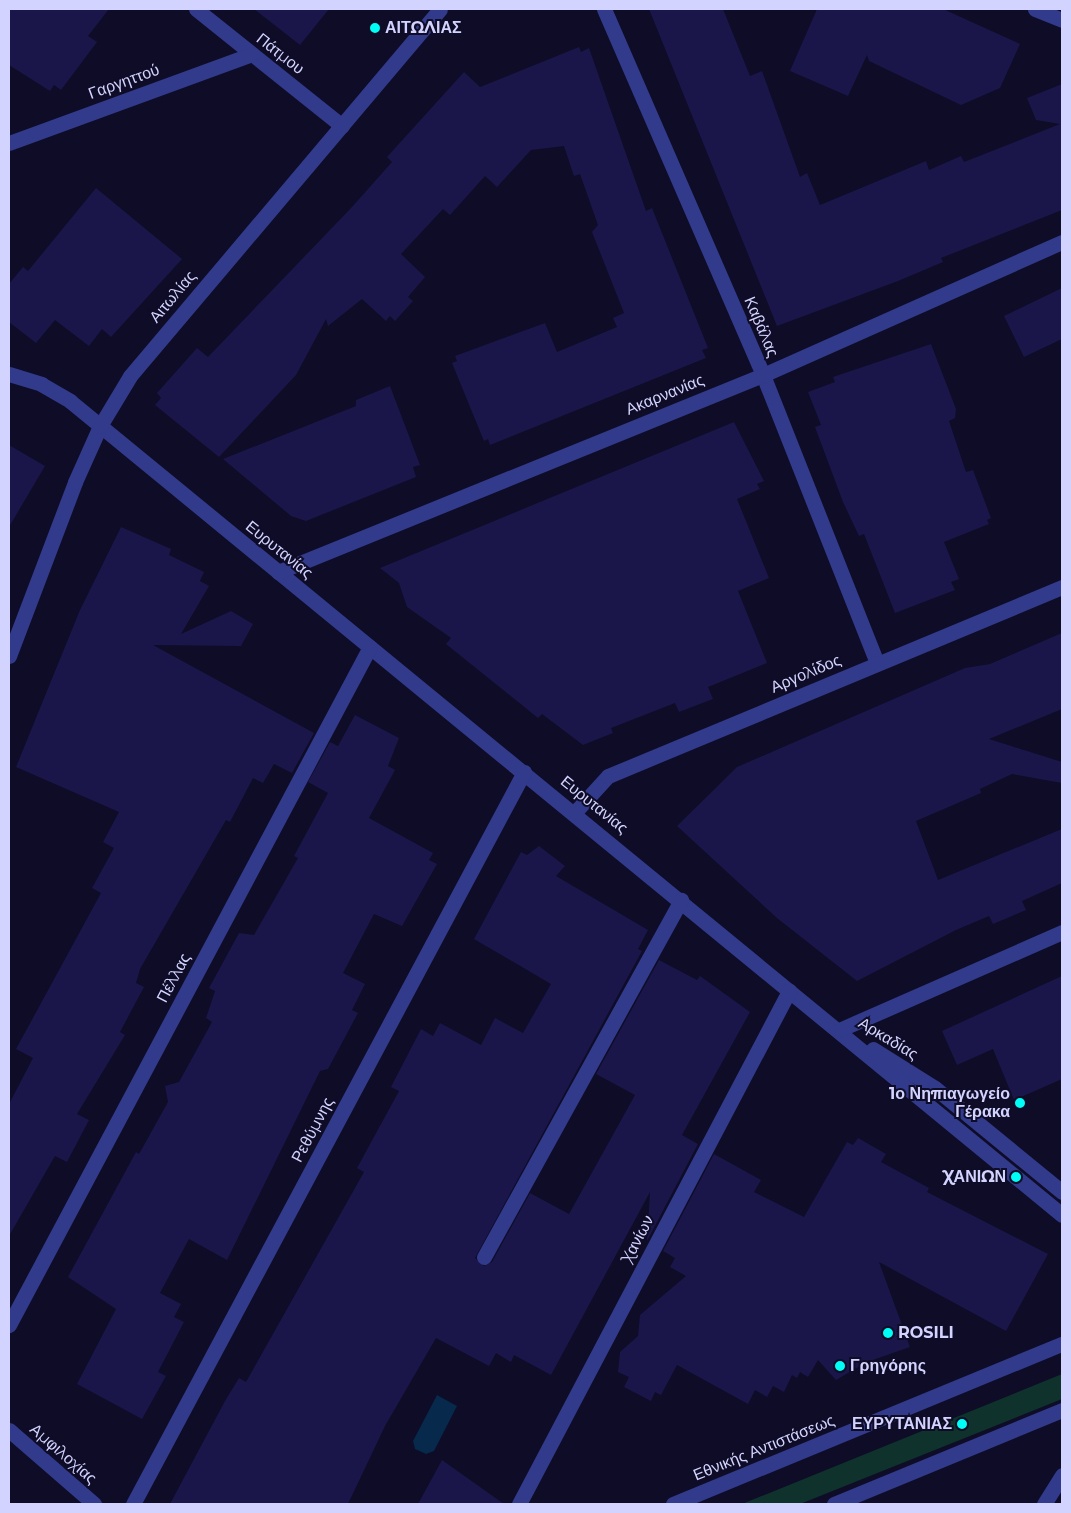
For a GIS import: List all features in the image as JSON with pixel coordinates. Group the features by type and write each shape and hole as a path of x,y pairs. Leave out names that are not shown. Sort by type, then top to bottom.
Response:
{"street":[{"name":"Πάτμου","path":"196,9 342,126"},
{"name":"Αιτωλίας","path":"9,656 100,426 130,376 440,9"},
{"name":"Καβάλας","path":"604,9 763,375 877,663"},
{"path":"1035,9 1062,20"},
{"name":"Γαργηττού","path":"9,143 252,54"},
{"name":"Ακαρνανίας","path":"278,572 763,375 1062,242"},
{"path":"9,374 41,384 100,426"},
{"name":"Ευρυτανίας","path":"100,426 370,648 524,772 576,811 789,991 839,1030 1062,1215"},
{"name":"Αργολίδος","path":"576,811 608,776 1062,587"},
{"name":"Πέλλας","path":"9,1326 370,648"},
{"name":"Ρεθύμνης","path":"133,1504 524,772"},
{"path":"484,1257 681,900"},
{"name":"Αρκαδίας","path":"839,1030 1062,932"},
{"name":"Χανίων","path":"519,1504 789,991"},
{"name":"Αρκαδίας","path":"839,1030 935,1088 1062,1192"},
{"name":"Εθνικής Αντιστάσεως","path":"673,1504 1062,1344"},
{"path":"834,1504 1062,1410"},
{"name":"Αμφιλοχίας","path":"9,1430 94,1504"},
{"path":"1044,1504 1062,1475"}],"green space":[{"path":"1062,1374 1062,1399 800,1504 742,1504"}],"water":[{"path":"437,1395 457,1406 434,1451 426,1454 415,1449 413,1441"}],"building":[{"path":"9,9 109,9 88,36 97,42 61,90 54,85 50,91 9,65"},
{"path":"254,9 329,9 300,45"},
{"path":"649,9 723,9 750,76 762,71 800,177 807,173 820,205 926,161 929,170 961,156 964,162 1060,124 1036,120 1027,98 1062,84 1062,210 941,258 943,262 898,281 777,326"},
{"path":"817,9 943,9 1020,44 1000,88 961,105 869,61 867,55 848,96 790,71"},
{"path":"579,47 581,52 589,48 646,211 652,208 708,348 702,350 706,358 490,445 488,439 484,441 452,363 457,361 455,356 545,323 557,352 617,327 613,318 624,313 592,232 598,225 580,174 574,176 564,146 531,150 497,187 485,176 450,215 443,209 401,254 425,277 408,297 413,301 395,321 390,316 386,321 362,299 328,326 326,319 296,375 219,457 155,405 161,398 157,393 197,348 208,357 352,207 392,162 387,157 464,72 480,87"},
{"path":"96,188 182,259 111,337 102,329 89,346 55,320 36,343 9,322 9,284 23,267 28,271"},
{"path":"1062,288 1062,339 1024,357 1004,316"},
{"path":"931,344 956,409 955,418 949,421 966,472 973,470 991,518 987,520 989,524 944,542 959,579 951,582 955,590 895,613 864,534 859,536 843,502 815,427 821,425 808,392 835,382 833,377"},
{"path":"390,386 420,465 413,467 416,477 306,521 291,516 223,459 356,406 356,400"},
{"path":"734,422 764,481 757,484 760,489 737,499 769,578 738,591 767,663 708,687 713,699 679,712 675,703 611,728 613,733 583,745 542,714 538,718 446,644 451,638 407,607 399,583 380,568"},
{"path":"9,445 45,466 9,527"},
{"path":"121,527 171,549 169,555 204,572 200,581 209,586 181,634 231,611 253,624 241,646 153,645 314,733 292,773 274,764 263,783 253,778 230,822 226,820 140,969 136,983 144,987 120,1032 125,1035 77,1114 89,1120 67,1162 55,1156 9,1236 9,1104 33,1058 16,1049 101,893 92,888 114,848 103,842 119,812 16,767 80,610"},
{"path":"1062,633 1062,709 989,739 1062,762 1062,783 1012,774 980,789 981,793 916,821 938,880 1062,829 1062,883 1022,901 1026,910 993,924 989,916 956,930 857,981 777,918 677,826 737,767 965,668 990,664"},
{"path":"355,715 399,738 388,766 395,770 369,818 433,853 429,860 437,864 402,926 374,914 343,973 365,984 352,1010 358,1013 328,1069 320,1071 227,1260 189,1239 160,1293 181,1304 174,1317 184,1322 158,1372 166,1376 142,1419 77,1384 116,1309 68,1277 136,1152 139,1154 168,1102 165,1086 179,1082 212,1022 206,1018 215,991 209,988 239,933 254,935 298,858 294,856 328,793 308,782 330,742 338,746"},
{"path":"539,846 565,866 556,876 648,930 638,949 642,951 475,1258 484,1266 492,1262 530,1193 569,1214 635,1095 596,1074 659,960 697,980 700,976 750,1012 682,1135 698,1144 647,1241 650,1192 551,1375 514,1355 511,1362 496,1353 489,1366 436,1338 385,1426 348,1504 170,1504 225,1401 239,1378 246,1382 364,1172 357,1168 399,1091 391,1087 421,1029 433,1036 440,1023 481,1045 495,1018 523,1033 551,984 474,939 521,852 527,855"},
{"path":"1062,976 1062,1079 1014,1100 993,1049 957,1065 942,1031"},
{"path":"858,1138 886,1154 881,1162 929,1188 927,1192 1048,1254 1006,1331 879,1262 910,1347 867,1362 836,1380 818,1360 808,1377 800,1372 797,1378 792,1375 784,1392 773,1386 767,1397 755,1390 748,1404 677,1365 661,1395 655,1392 651,1401 624,1387 629,1377 618,1372 620,1352 638,1336 640,1315 686,1276 670,1267 675,1258 663,1251 714,1154 761,1180 754,1192 804,1217 847,1142 853,1145"},
{"path":"442,1460 504,1504 418,1504"}],"place":[{"name":"ΑΙΤΩΛΙΑΣ","path":"375,28"},
{"name":"1ο Νηπιαγωγείο Γέρακα","path":"1020,1103"},
{"name":"ΧΑΝΙΩΝ","path":"1016,1177"},
{"name":"ROSILI","path":"888,1333"},
{"name":"Γρηγόρης","path":"840,1366"},
{"name":"ΕΥΡΥΤΑΝΙΑΣ","path":"962,1424"}]}
